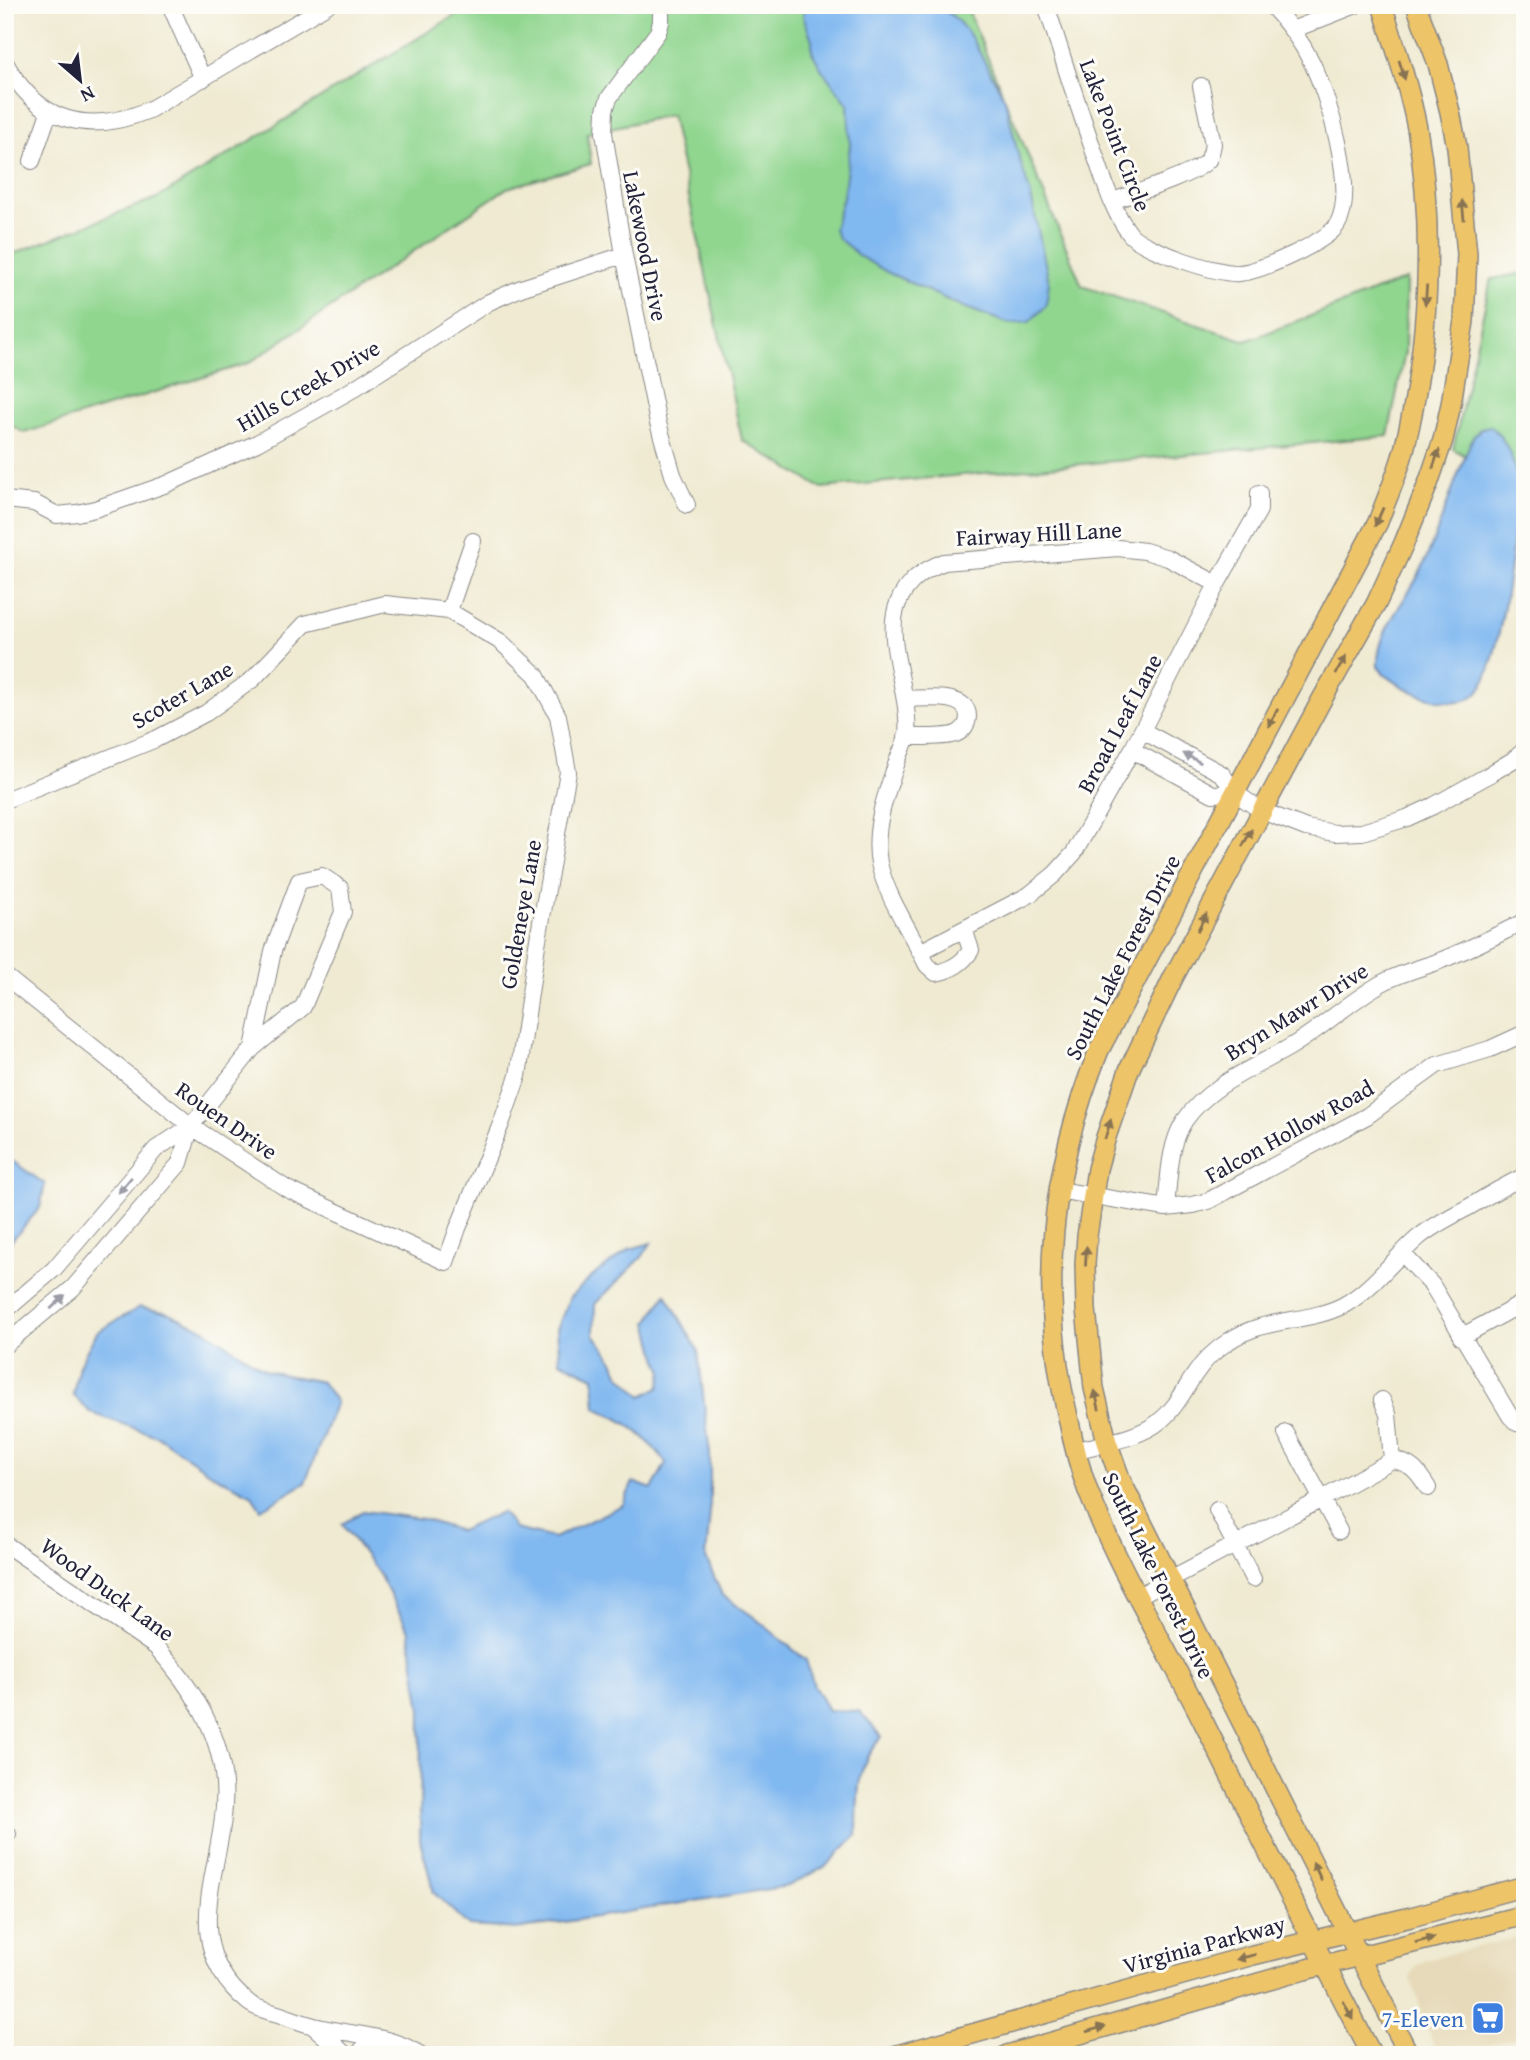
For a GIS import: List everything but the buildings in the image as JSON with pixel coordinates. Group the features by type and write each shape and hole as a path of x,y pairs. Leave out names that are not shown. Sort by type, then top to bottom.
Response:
{"main road":[{"name":"South Lake Forest Drive","path":"1372,2055 1138,1596 1088,1489 1075,1451 1057,1367 1051,1259 1059,1190 1073,1122 1099,1050 1378,522 1405,447 1416,390 1427,289 1426,211 1423,168 1412,103 1382,5"},
{"name":"South Lake Forest Drive","path":"1409,2055 1121,1481 1107,1442 1090,1363 1085,1264 1093,1195 1106,1137 1129,1069 1209,908 1376,604 1428,484 1443,440 1464,321 1467,254 1457,147 1450,112 1438,64 1416,5"},
{"name":"Virginia Parkway","path":"897,2055 924,2051 1253,1955 1525,1886"},
{"path":"1007,2055 1324,1965 1525,1915"}],"street":[{"path":"170,5 203,79"},
{"path":"5,62 20,87 49,111 81,122 101,124 128,119 149,110 327,5"},
{"name":"Lakewood Drive","path":"661,5 658,32 616,87 605,110 603,122 624,255 658,423 673,475 687,505"},
{"name":"Lake Point Circle","path":"1046,5 1112,201 1131,235 1146,246 1204,267 1232,273 1249,272 1266,266 1315,243 1334,230 1345,199 1339,151 1330,109 1320,81 1292,30 1271,5"},
{"path":"1292,30 1356,5"},
{"path":"1112,201 1188,172 1206,162 1213,144 1201,86"},
{"path":"32,161 49,111"},
{"name":"Hills Creek Drive","path":"5,499 34,503 57,514 77,513 167,484 257,443 350,391 489,302 521,288 624,255"},
{"name":"Broad Leaf Lane","path":"920,951 1029,895 1055,874 1073,853 1143,731 1217,584 1259,510 1259,493"},
{"path":"449,611 473,541"},
{"name":"Fairway Hill Lane","path":"905,699 894,639 897,604 907,586 927,569 944,562 1118,548 1145,551 1168,558 1217,584"},
{"name":"Scoter Lane","path":"5,800 156,739 206,713 253,679 305,624 385,604 449,611"},
{"name":"Goldeneye Lane","path":"446,1262 518,1076 537,945 568,772 558,716 536,675 501,642 449,611"},
{"path":"906,737 954,735 964,728 968,716 963,705 953,699 905,699 906,737 880,816 877,839 879,863 887,887 927,965 936,973 947,971 960,963 971,950 964,929"},
{"path":"1143,731 1222,774 1235,793 1262,811 1322,832 1362,832 1433,806 1513,760 1525,750"},
{"path":"1132,750 1213,794 1235,793"},
{"path":"5,1311 54,1269 156,1149 191,1126 253,1048 303,1007 343,912 340,888 322,876 299,881 273,951 253,1048"},
{"name":"Bryn Mawr Drive","path":"1166,1208 1177,1136 1195,1107 1207,1096 1231,1079 1291,1047 1380,984 1399,974 1471,948 1525,921"},
{"name":"Rouen Drive","path":"5,976 191,1126 287,1189 446,1262"},
{"name":"Falcon Hollow Road","path":"1059,1190 1166,1208 1193,1205 1225,1194 1367,1116 1437,1065 1490,1049 1525,1033"},
{"path":"5,1345 73,1288 180,1163 191,1126"},
{"path":"1075,1451 1147,1429 1159,1421 1178,1401 1211,1354 1232,1339 1258,1327 1313,1317 1346,1304 1421,1236 1525,1176"},
{"path":"1402,1253 1432,1285 1510,1416 1517,1423 1525,1425"},
{"path":"1461,1337 1525,1302"},
{"path":"1382,1400 1388,1414 1392,1460"},
{"path":"1286,1433 1339,1531"},
{"path":"1138,1596 1392,1460 1404,1461 1416,1471 1428,1488"},
{"path":"1217,1510 1253,1579"},
{"name":"Wood Duck Lane","path":"5,1544 156,1647 198,1700 211,1727 224,1782 224,1816 206,1911 208,1937 220,1972 251,2005 312,2026 398,2042 421,2055"},
{"name":"Wood Duck Lane","path":"312,2026 346,2055"},
{"path":"358,2055 365,2046 387,2040"}],"shaded area":[{"path":"1525,1935 1525,2035 1452,2055 1437,2055 1410,1977 1416,1966 1426,1960"}],"green space":[{"path":"472,5 966,5 1082,286 1246,341 1406,279 1405,352 1388,436 821,488 742,440 671,115 587,133 591,164 507,188 249,363 24,433 5,421 5,257 159,197"},
{"path":"1525,273 1525,487 1453,449 1491,279"}],"water":[{"path":"805,5 939,5 970,35 1005,99 1031,196 1049,282 1046,306 1029,322 1010,324 961,306 889,273 859,256 838,238 834,229 843,197 850,146 848,104 812,52 812,40 803,16"},
{"path":"1490,426 1502,439 1510,455 1519,491 1505,599 1493,659 1475,695 1462,701 1439,700 1414,692 1390,678 1378,667 1379,653 1388,626 1424,564 1473,437 1481,428"},
{"path":"5,1156 45,1184 40,1208 5,1248"},
{"path":"651,1243 642,1257 595,1304 594,1335 610,1355 620,1375 642,1396 659,1388 663,1372 648,1322 666,1294 698,1350 710,1454 710,1513 706,1558 722,1595 754,1617 806,1660 814,1686 828,1710 859,1711 882,1737 873,1747 862,1770 857,1835 825,1867 788,1886 521,1929 469,1926 434,1893 420,1840 421,1710 409,1631 379,1574 342,1524 363,1511 423,1519 460,1531 502,1512 515,1529 554,1538 623,1505 633,1482 652,1489 666,1463 635,1430 596,1408 594,1377 560,1361 557,1329 570,1297 595,1274 630,1249"},
{"path":"140,1307 169,1313 205,1330 267,1371 322,1382 336,1402 305,1483 261,1509 251,1494 215,1476 157,1436 91,1413 73,1395 79,1365 97,1332"}],"place":[{"name":"7-Eleven","path":"1488,2018"}]}
